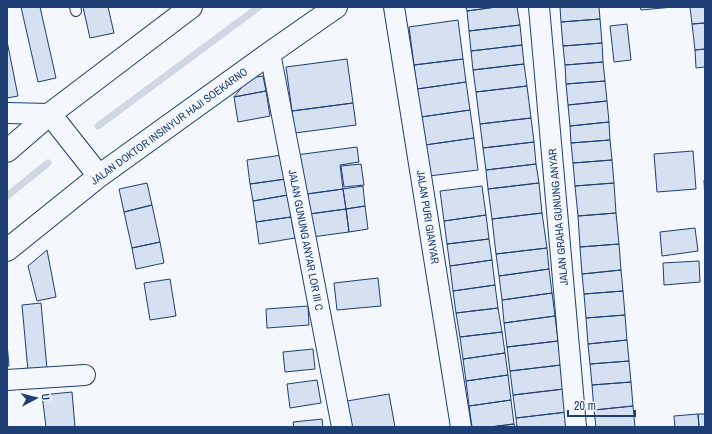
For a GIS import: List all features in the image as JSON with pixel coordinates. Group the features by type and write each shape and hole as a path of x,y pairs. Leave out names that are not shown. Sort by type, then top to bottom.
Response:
{"main road":[{"path":"7,151 50,114 191,7"},
{"name":"JALAN DOKTOR INSINYUR HAJI SOEKARNO","path":"7,250 99,176 336,7"},
{"path":"50,114 99,176"}],"street":[{"name":"JALAN PURI GIANYAR","path":"394,7 461,427"},
{"name":"JALAN GRAHA GUNUNG ANYAR","path":"539,7 576,427"},
{"name":"JALAN GUNUNG ANYAR LOR III C","path":"270,53 342,427"},
{"path":"7,113 50,114"},
{"path":"7,380 85,375"}],"building":[{"path":"21,7 40,7 56,78 38,82"},
{"path":"83,7 108,7 114,33 90,38"},
{"path":"466,7 496,7 467,11"},
{"path":"496,7 517,7 520,25 469,31 467,11"},
{"path":"560,7 599,7 600,19 561,22"},
{"path":"640,7 673,7 641,10"},
{"path":"690,7 705,7 705,23 692,24"},
{"path":"600,19 602,43 563,46 561,22"},
{"path":"458,20 463,59 414,65 409,27"},
{"path":"705,23 705,49 695,50 692,24"},
{"path":"627,24 631,60 614,62 610,26"},
{"path":"520,25 522,45 471,51 469,31"},
{"path":"7,41 18,96 7,98"},
{"path":"602,43 603,62 565,65 563,46"},
{"path":"522,45 524,64 473,70 471,51"},
{"path":"705,49 705,67 696,68 695,50"},
{"path":"347,59 353,103 292,111 286,67"},
{"path":"463,59 466,82 417,89 414,65"},
{"path":"603,62 605,81 566,84 565,65"},
{"path":"524,64 527,86 476,92 473,70"},
{"path":"263,76 266,91 234,97 249,78"},
{"path":"605,81 607,101 568,105 566,84"},
{"path":"466,82 470,110 421,117 417,89"},
{"path":"527,86 531,118 480,124 476,92"},
{"path":"266,91 270,116 238,122 234,97"},
{"path":"607,101 609,122 570,126 568,105"},
{"path":"353,103 356,125 295,133 292,111"},
{"path":"470,110 474,138 425,145 421,117"},
{"path":"531,118 534,142 483,148 480,124"},
{"path":"609,122 610,140 571,143 570,126"},
{"path":"474,138 478,170 429,176 425,145"},
{"path":"610,140 612,160 573,163 571,143"},
{"path":"534,142 536,164 486,170 483,148"},
{"path":"357,147 359,162 340,165 343,189 301,195 296,155"},
{"path":"693,151 696,189 657,192 654,154"},
{"path":"282,155 286,179 250,184 247,160"},
{"path":"612,160 614,183 575,186 573,163"},
{"path":"361,164 364,185 344,187 341,166"},
{"path":"536,164 539,183 488,189 486,170"},
{"path":"286,179 288,195 253,201 250,184"},
{"path":"704,180 705,180 705,201"},
{"path":"147,183 152,205 124,212 119,189"},
{"path":"539,183 542,213 492,219 488,189"},
{"path":"614,183 616,213 578,216 575,186"},
{"path":"363,186 365,206 346,209 343,189"},
{"path":"482,186 486,215 444,221 440,191"},
{"path":"343,189 346,209 309,214 306,194"},
{"path":"288,195 291,217 256,222 253,201"},
{"path":"152,205 160,242 132,248 124,212"},
{"path":"365,206 368,229 349,232 346,209"},
{"path":"346,209 349,232 312,237 309,214"},
{"path":"542,213 547,248 496,254 492,219"},
{"path":"616,213 619,244 580,247 578,216"},
{"path":"486,215 489,239 447,244 444,221"},
{"path":"291,217 295,238 259,244 256,222"},
{"path":"695,228 698,251 662,256 660,232"},
{"path":"489,239 492,260 450,266 447,244"},
{"path":"160,242 164,263 136,269 132,248"},
{"path":"619,244 621,270 582,274 580,247"},
{"path":"547,248 549,269 499,276 496,254"},
{"path":"47,250 56,297 37,301 28,266"},
{"path":"492,260 495,285 453,291 450,266"},
{"path":"699,261 700,282 664,285 663,263"},
{"path":"549,269 552,293 502,300 499,276"},
{"path":"621,270 623,291 584,294 582,274"},
{"path":"378,278 381,306 337,310 334,283"},
{"path":"170,279 176,316 150,320 144,283"},
{"path":"495,285 498,308 456,313 453,291"},
{"path":"623,291 625,315 586,318 584,294"},
{"path":"552,293 555,316 504,323 502,300"},
{"path":"41,303 47,369 28,371 22,305"},
{"path":"308,306 309,325 267,328 266,309"},
{"path":"498,308 502,332 460,337 456,313"},
{"path":"625,315 627,340 588,344 586,318"},
{"path":"555,316 558,341 507,347 504,323"},
{"path":"502,332 505,353 463,359 460,337"},
{"path":"627,340 629,361 590,364 588,344"},
{"path":"558,341 561,365 510,371 507,347"},
{"path":"7,343 9,366 7,366"},
{"path":"313,349 315,369 285,372 283,352"},
{"path":"505,353 508,375 466,381 463,359"},
{"path":"629,361 631,382 592,385 590,364"},
{"path":"561,365 564,389 513,395 510,371"},
{"path":"508,375 511,400 469,406 466,381"},
{"path":"317,380 321,403 290,408 287,384"},
{"path":"631,382 633,406 594,410 592,385"},
{"path":"564,389 567,412 516,418 513,395"},
{"path":"72,392 75,427 46,427 42,395"},
{"path":"389,394 395,427 351,427 347,401"},
{"path":"511,400 514,424 490,427 472,427 469,406"},
{"path":"633,406 635,427 596,427 594,410"},
{"path":"567,412 569,427 517,427 516,418"},
{"path":"698,414 705,414 705,427 699,427"},
{"path":"698,414 699,427 675,427 674,416"},
{"path":"322,419 323,427 294,427 293,422"},
{"path":"514,424 515,427 490,427"}],"waterway":[{"path":"98,126 259,7"},
{"path":"7,196 48,163"}]}
